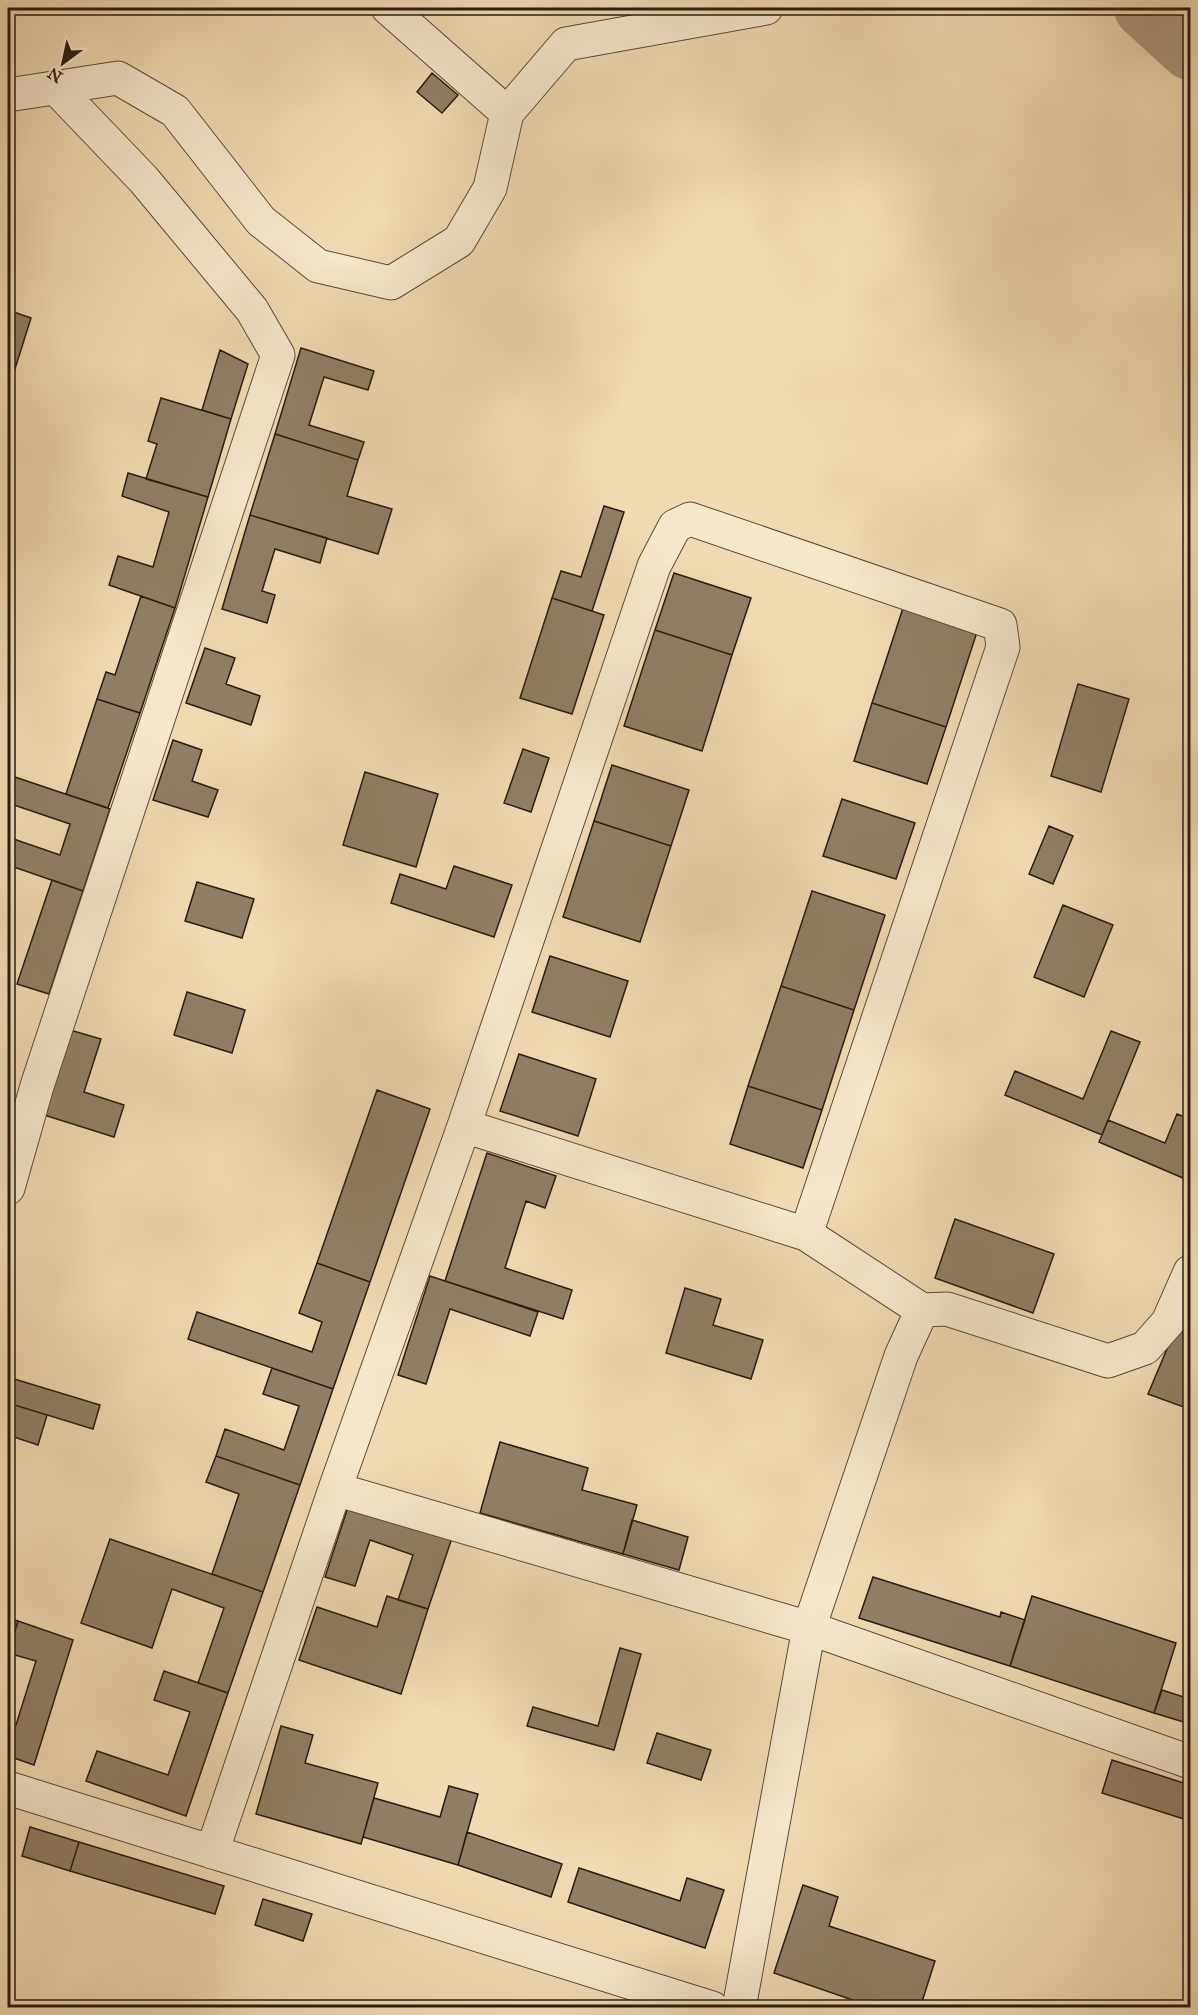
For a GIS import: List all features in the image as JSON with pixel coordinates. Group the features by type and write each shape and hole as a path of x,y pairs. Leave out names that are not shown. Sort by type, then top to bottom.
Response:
{"street":[{"path":"388,8 507,113"},
{"path":"8,95 118,78 175,111 261,221 318,266 391,283 459,241 490,188 507,113 566,44 766,8"},
{"path":"8,1188 37,1086 278,355 252,310 224,275 144,180 55,87"},
{"path":"212,1852 334,1489 464,1126 654,566 675,526 690,519 1000,625 1003,647 806,1234"},
{"path":"464,1126 806,1234 922,1310 947,1309 1108,1361 1145,1348 1168,1322 1190,1272"},
{"path":"739,2007 809,1628 902,1356 922,1310"},
{"path":"334,1489 809,1628 1191,1762"},
{"path":"8,1788 712,2007"}],"building":[{"path":"432,73 458,95 442,113 417,92"},
{"path":"8,310 31,318 8,391"},
{"path":"301,348 374,371 368,390 324,377 309,425 364,442 358,460 275,434"},
{"path":"220,350 248,364 231,419 202,410"},
{"path":"161,398 231,419 208,497 146,479 157,444 148,441"},
{"path":"275,434 358,460 347,496 392,509 378,554 250,515"},
{"path":"128,473 208,497 175,608 109,585 118,556 153,567 169,512 122,496"},
{"path":"604,506 624,512 592,611 552,598 561,571 581,577"},
{"path":"250,515 327,538 320,563 275,549 262,591 275,595 267,623 222,609"},
{"path":"674,573 751,598 732,655 655,630"},
{"path":"141,596 175,608 140,713 97,699 106,672 115,675"},
{"path":"552,598 604,615 572,714 520,698"},
{"path":"904,605 978,629 946,727 872,703"},
{"path":"655,630 732,655 702,751 624,726"},
{"path":"205,648 235,658 226,684 260,696 251,725 186,703"},
{"path":"1078,684 1129,699 1101,792 1051,776"},
{"path":"97,699 140,713 108,808 66,794"},
{"path":"872,703 946,727 927,784 854,761"},
{"path":"173,740 202,750 192,781 218,790 208,817 153,800"},
{"path":"523,749 549,758 531,812 504,803"},
{"path":"612,765 689,790 671,846 594,821"},
{"path":"365,772 438,794 416,867 343,845"},
{"path":"9,775 110,809 83,891 8,865 8,837 60,855 70,824 8,803"},
{"path":"842,799 915,823 896,879 823,856"},
{"path":"594,821 671,846 640,942 563,917"},
{"path":"1049,826 1073,836 1053,884 1029,874"},
{"path":"454,866 512,885 494,937 391,903 400,874 446,889"},
{"path":"52,880 83,891 49,994 17,984"},
{"path":"197,882 254,899 242,938 185,921"},
{"path":"812,891 885,915 854,1010 781,986"},
{"path":"1063,905 1113,925 1084,997 1034,977"},
{"path":"550,956 628,981 610,1037 532,1012"},
{"path":"781,986 854,1010 822,1110 748,1086"},
{"path":"187,992 245,1010 232,1053 174,1035"},
{"path":"70,1030 101,1039 84,1092 124,1105 114,1137 44,1115"},
{"path":"1111,1031 1140,1042 1102,1135 1005,1095 1015,1071 1083,1099"},
{"path":"519,1054 596,1079 578,1136 500,1111"},
{"path":"748,1086 822,1110 803,1168 730,1144"},
{"path":"377,1090 430,1109 370,1282 317,1263"},
{"path":"1177,1114 1190,1119 1190,1181 1099,1142 1108,1120 1165,1143"},
{"path":"487,1153 556,1176 545,1208 526,1201 505,1268 572,1290 563,1319 445,1281"},
{"path":"955,1219 1054,1254 1033,1313 935,1278"},
{"path":"317,1263 370,1282 333,1389 188,1339 197,1312 312,1352 322,1322 299,1313"},
{"path":"430,1276 538,1312 530,1336 450,1309 426,1384 398,1375"},
{"path":"685,1288 721,1299 713,1325 763,1340 751,1379 666,1353"},
{"path":"1188,1299 1190,1300 1189,1409 1148,1394"},
{"path":"272,1368 333,1389 300,1485 216,1456 225,1429 284,1450 299,1406 263,1394"},
{"path":"11,1378 100,1405 93,1429 8,1403"},
{"path":"8,1403 47,1415 38,1445 8,1435"},
{"path":"500,1442 588,1468 582,1490 637,1505 623,1554 480,1513"},
{"path":"216,1456 300,1485 263,1592 212,1574 239,1494 206,1482"},
{"path":"350,1501 453,1535 428,1609 398,1600 413,1555 370,1540 355,1586 325,1577"},
{"path":"632,1520 688,1537 679,1570 623,1554"},
{"path":"110,1539 263,1592 228,1693 198,1683 224,1608 172,1589 152,1648 81,1623"},
{"path":"873,1577 1000,1617 1001,1612 1025,1620 1010,1666 859,1618"},
{"path":"387,1596 428,1609 401,1694 299,1660 317,1607 377,1627"},
{"path":"1032,1596 1176,1643 1154,1713 1010,1666"},
{"path":"8,1618 18,1621 12,1641 8,1640"},
{"path":"18,1621 73,1640 34,1765 8,1756 8,1722 16,1725 36,1661 8,1653"},
{"path":"620,1648 641,1654 614,1750 527,1726 533,1707 598,1726"},
{"path":"164,1671 228,1693 186,1816 86,1781 97,1751 168,1775 190,1712 154,1700"},
{"path":"1162,1690 1190,1699 1190,1724 1154,1713"},
{"path":"281,1726 313,1735 305,1763 378,1783 361,1844 256,1814"},
{"path":"657,1733 711,1750 701,1780 647,1763"},
{"path":"1112,1760 1190,1785 1190,1821 1102,1793"},
{"path":"449,1786 478,1794 458,1865 363,1837 374,1798 440,1817"},
{"path":"30,1827 79,1842 70,1871 22,1856"},
{"path":"467,1832 562,1864 551,1897 458,1865"},
{"path":"79,1842 224,1886 215,1914 70,1871"},
{"path":"579,1868 680,1901 687,1878 724,1890 705,1948 568,1902"},
{"path":"803,1885 838,1897 829,1926 935,1961 920,2008 876,2008 774,1973"},
{"path":"263,1899 312,1914 303,1941 255,1925"}],"waterway":[{"path":"1144,8 1190,50"}]}
